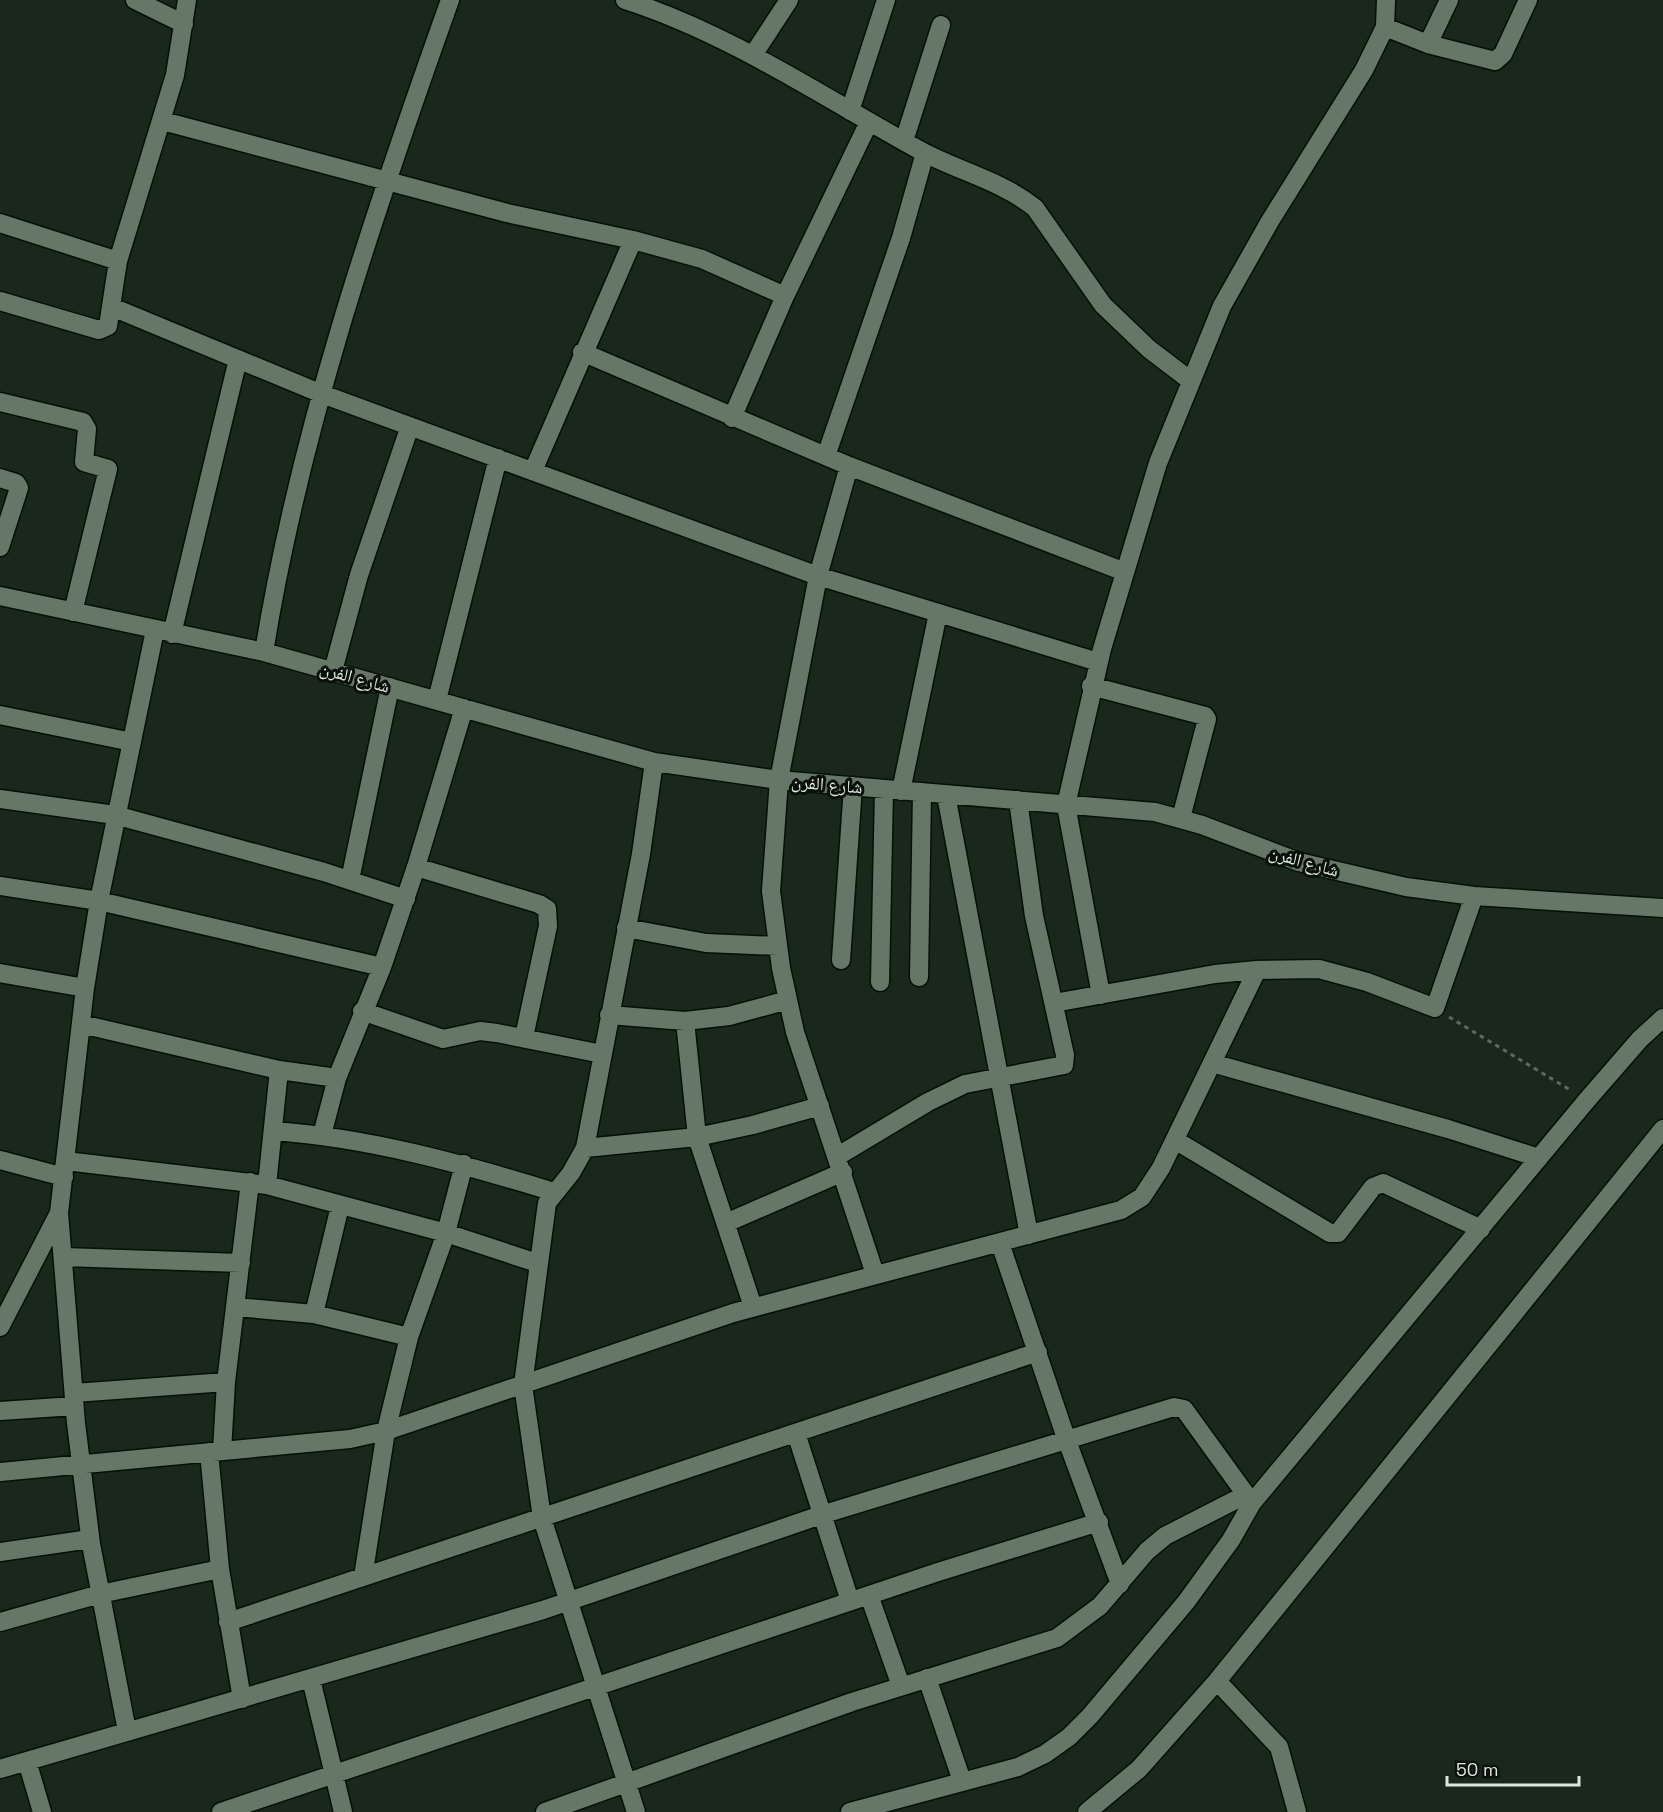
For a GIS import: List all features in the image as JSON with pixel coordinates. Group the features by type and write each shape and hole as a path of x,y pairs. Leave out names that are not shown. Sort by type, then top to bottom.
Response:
{"street":[{"path":"135,0 184,24"},
{"path":"0,301 99,330 108,326 118,261 163,121 188,0"},
{"path":"264,652 278,563 322,394 386,181 450,0"},
{"path":"625,0 753,55 925,153 1020,196 1035,208 1103,305 1149,349 1191,381"},
{"path":"753,55 789,0"},
{"path":"850,111 886,0"},
{"path":"1101,995 1066,805 1091,686 1158,463 1222,306 1270,221 1364,70 1385,27 1386,0"},
{"path":"1428,44 1449,0"},
{"path":"1385,27 1428,44 1495,61 1503,54 1528,0"},
{"path":"904,141 941,25"},
{"path":"163,121 507,213 633,240 721,265 786,296"},
{"path":"732,418 786,296 869,122"},
{"path":"826,456 901,238 925,153"},
{"path":"0,223 118,261"},
{"path":"533,471 582,352 633,240"},
{"path":"112,307 322,394 818,576 1098,662"},
{"path":"582,352 849,466 1125,572"},
{"path":"127,1731 90,1539 74,1400 59,1213 85,988 115,815 132,742 238,359"},
{"path":"0,402 83,422 87,429 84,462 108,469 73,612"},
{"path":"333,670 359,575 410,426"},
{"path":"437,700 498,458"},
{"path":"849,466 818,576 779,780 771,865 771,891 778,946 795,1032 841,1164 874,1274"},
{"path":"0,478 16,483 19,488 0,547"},
{"name":"شارع الفرن","path":"0,596 264,652 654,762 779,780 1066,805 1129,808 1181,818 1299,862 1406,887 1474,897 1663,908"},
{"path":"880,982 892,790 938,613"},
{"path":"1091,686 1205,716 1207,719 1181,818"},
{"path":"350,880 390,687"},
{"path":"322,1135 337,1078 362,1011 382,967 406,899 464,708"},
{"path":"0,715 132,742"},
{"path":"636,1812 542,1518 523,1385 537,1263 547,1203 572,1173 585,1148 641,854 654,762"},
{"path":"841,960 853,786"},
{"path":"919,977 922,792"},
{"path":"946,795 1029,1235"},
{"path":"0,798 115,815 350,880 406,899"},
{"path":"726,1223 841,1164 951,1090 965,1084 1064,1065 1065,1055 1034,916 1018,801"},
{"path":"416,867 539,904 547,909 548,926 524,1037"},
{"path":"0,886 99,901 382,967"},
{"path":"1054,1003 1215,974 1257,970 1319,969 1368,982 1435,1008 1474,897"},
{"path":"626,928 706,943 778,946"},
{"path":"0,1472 350,1439 386,1431 753,1307 1121,1210 1142,1197 1161,1168 1257,970"},
{"path":"0,973 85,988"},
{"path":"609,1015 685,1021 729,1016 788,1000"},
{"path":"362,1011 443,1039 480,1031 524,1037 602,1054"},
{"path":"850,1812 1018,1767 1045,1754 1083,1723 1186,1602 1232,1539 1248,1499 1481,1229 1587,1100 1640,1039 1663,1018"},
{"path":"685,1021 697,1137 753,1307"},
{"path":"81,1024 279,1070 337,1078"},
{"path":"1212,1063 1437,1125 1539,1158"},
{"path":"242,1700 220,1569 216,1451 242,1263 258,1184 274,1131 279,1070"},
{"path":"585,1148 697,1137 753,1125 820,1106"},
{"path":"1087,1812 1139,1769 1217,1681 1663,1129"},
{"path":"274,1131 322,1135 464,1164 555,1192"},
{"path":"1175,1140 1330,1233 1338,1233 1373,1187 1383,1183 1481,1229"},
{"path":"0,1160 65,1169 258,1184 446,1233 537,1263"},
{"path":"363,1577 386,1431 409,1337 446,1233 464,1164"},
{"path":"314,1314 340,1206"},
{"path":"0,1327 59,1213"},
{"path":"1000,1243 1066,1438 1099,1522 1120,1584"},
{"path":"64,1257 242,1263"},
{"path":"236,1307 314,1314 409,1337"},
{"path":"228,1622 1038,1352"},
{"path":"0,1411 226,1382"},
{"path":"0,1769 242,1700 569,1601 821,1515 1066,1438 1180,1406 1248,1499"},
{"path":"796,1433 850,1601"},
{"path":"545,1812 901,1686 1057,1638 1085,1620 1148,1551 1165,1536 1248,1499"},
{"path":"221,1812 850,1601 1099,1522"},
{"path":"0,1552 90,1539"},
{"path":"0,1622 100,1594 220,1569"},
{"path":"869,1595 901,1686"},
{"path":"927,1678 962,1781"},
{"path":"311,1679 343,1812"},
{"path":"1217,1681 1279,1747 1297,1812"},
{"path":"27,1761 42,1812"}],"path":[{"path":"1435,1008 1587,1100"}]}
